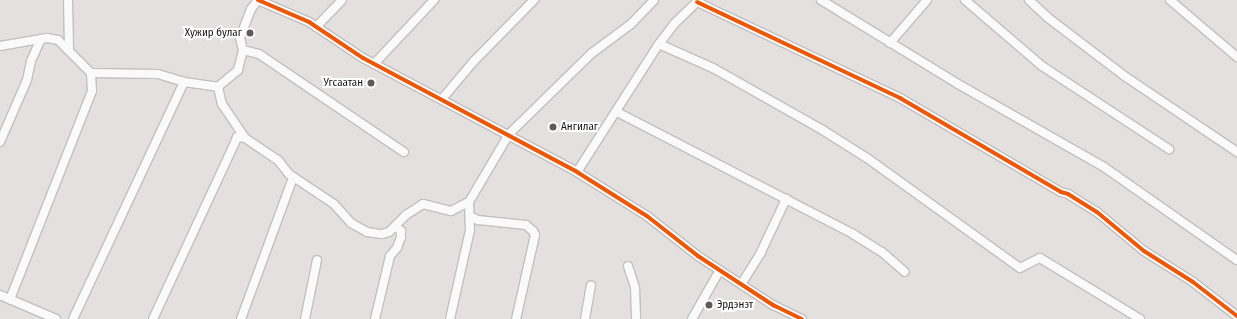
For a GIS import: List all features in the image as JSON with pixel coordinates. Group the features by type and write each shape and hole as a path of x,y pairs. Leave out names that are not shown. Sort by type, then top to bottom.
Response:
{"street":[{"path":"68,0 69,48"},
{"path":"91,73 158,74 184,82 218,87 238,70 243,50 240,38 251,9 258,0 316,27 374,64 509,134 577,172 647,216 720,270 742,283 773,305 802,319"},
{"path":"316,27 342,0"},
{"path":"374,64 434,0"},
{"path":"442,99 474,61 534,0"},
{"path":"218,87 222,104 245,138 278,160 293,178 334,204 351,223 362,230 382,234 396,227 406,215 423,204 451,211 469,202 509,134 592,53 631,24 654,0"},
{"path":"821,0 1047,137 1104,166 1237,260"},
{"path":"890,43 927,0"},
{"path":"965,0 1042,66 1169,149"},
{"path":"1029,0 1047,17 1123,75 1237,152"},
{"path":"1170,0 1237,58"},
{"path":"577,172 617,112 659,44 674,24 698,1 900,98 1061,192 1068,194 1097,212 1144,251 1193,282 1237,316"},
{"path":"0,46 46,38 58,40 69,48 91,73 92,91 10,299"},
{"path":"0,142 27,80 31,61 41,39"},
{"path":"659,44 719,72 822,129 867,158 1020,268 1040,258 1140,319"},
{"path":"243,50 259,54 404,152"},
{"path":"73,319 184,82"},
{"path":"617,112 853,234 905,272"},
{"path":"153,319 237,137 245,138"},
{"path":"241,319 293,178"},
{"path":"742,283 761,252 786,199"},
{"path":"450,319 469,236 469,202"},
{"path":"470,216 478,220 526,225 533,230 516,319"},
{"path":"375,319 390,256 398,246 402,234 396,227"},
{"path":"306,319 317,260"},
{"path":"628,266 635,288 636,319"},
{"path":"692,319 720,270"},
{"path":"585,319 591,286"},
{"path":"0,295 10,299 34,315 56,319"}],"cycle path":[{"path":"258,0 309,22 363,58 577,172 647,216 698,256 773,305 802,319"},
{"path":"697,2 900,98 1061,192 1068,194 1097,212 1144,251 1193,282 1237,316"}],"place":[{"name":"Хужир булаг","path":"250,33"},
{"name":"Угсаатан","path":"371,83"},
{"name":"Ангилаг","path":"553,127"},
{"name":"Эрдэнэт","path":"709,305"}]}
